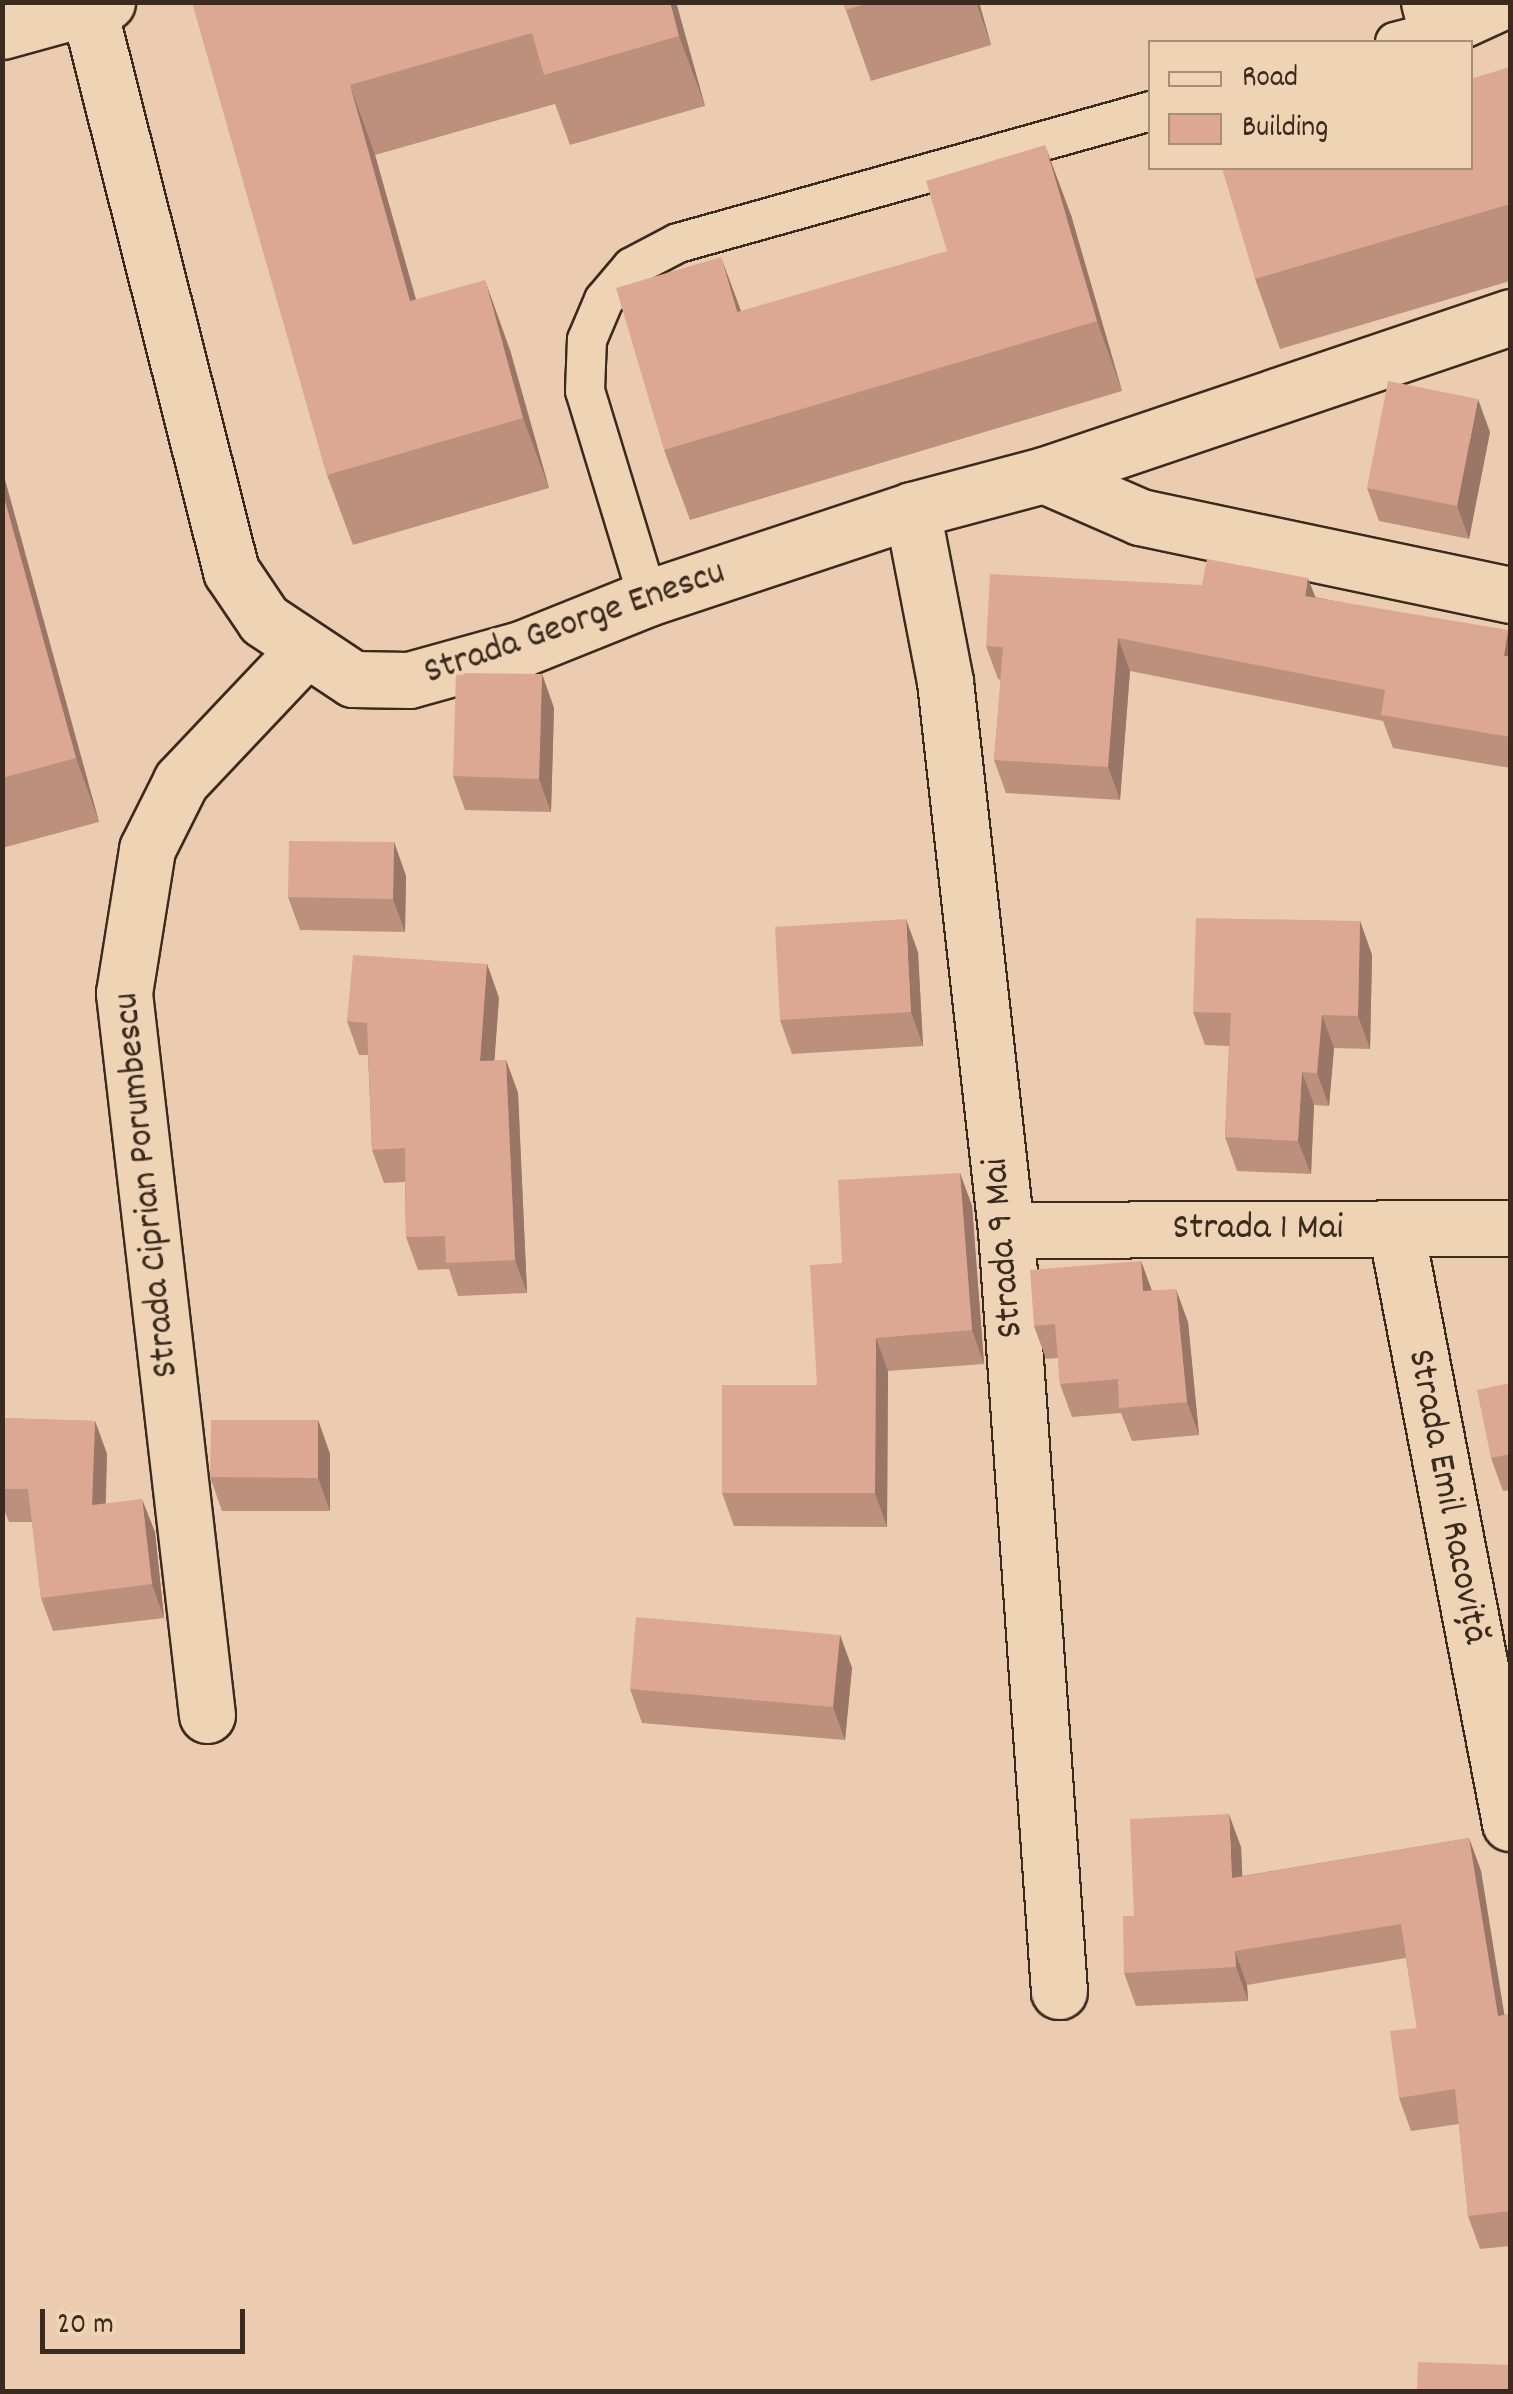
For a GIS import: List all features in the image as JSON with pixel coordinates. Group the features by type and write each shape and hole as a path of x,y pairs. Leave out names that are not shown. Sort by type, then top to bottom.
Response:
{"street":[{"path":"1420,25 1500,2"},
{"path":"2,31 94,4"},
{"name":"Strada George Enescu","path":"94,4 231,570 264,620 304,652 353,679 409,680 521,649 648,598 912,510 1044,475 1510,317"},
{"path":"1044,475 1140,517 1510,595"},
{"name":"Strada 9 Mai","path":"912,510 945,682 1006,1230 1059,1991"},
{"name":"Strada Ciprian Porumbescu","path":"207,1715 124,992 146,849 181,782 304,652"},
{"name":"Strada 1 Mai","path":"1006,1230 1510,1228"},
{"name":"Strada Emil Racoviță","path":"1396,1230 1510,1823"}],"lane":[{"path":"648,598 584,391 587,340 604,300 632,268 678,243 1148,112"}],"building":[{"path":"670,2 679,36 544,75 532,33 350,85 410,301 485,280 523,418 327,475 193,5"},
{"path":"843,2 872,2 845,10"},
{"path":"1510,67 1510,204 1255,279 1223,170 1473,170 1473,78"},
{"path":"1045,145 1097,321 664,450 616,288 721,257 737,312 947,251 926,181"},
{"path":"1388,381 1478,399 1457,506 1367,488"},
{"path":"2,490 76,758 2,778"},
{"path":"1207,559 1308,578 1305,596 1508,630 1504,656 1510,656 1510,737 1381,715 1385,690 1118,638 1108,767 994,760 1003,647 986,646 990,574 1202,585"},
{"path":"456,673 542,674 539,779 453,776"},
{"path":"289,841 394,842 393,899 288,897"},
{"path":"1196,918 1360,921 1358,1016 1322,1015 1317,1073 1302,1072 1298,1141 1225,1137 1231,1013 1193,1012"},
{"path":"906,919 911,1012 780,1020 775,927"},
{"path":"353,955 487,964 480,1061 506,1060 515,1260 446,1263 445,1236 406,1237 405,1148 372,1150 367,1023 347,1021"},
{"path":"960,1173 972,1330 876,1338 875,1493 722,1493 722,1385 817,1385 810,1265 842,1263 838,1180"},
{"path":"1141,1261 1143,1291 1176,1289 1187,1402 1119,1408 1118,1379 1060,1384 1055,1324 1034,1326 1030,1270"},
{"path":"1510,1383 1510,1454 1491,1458 1477,1390"},
{"path":"2,1418 95,1421 92,1505 142,1499 152,1584 41,1598 28,1489 2,1489"},
{"path":"211,1420 318,1420 318,1478 210,1477"},
{"path":"636,1617 840,1635 833,1707 630,1689"},
{"path":"1229,1814 1232,1878 1469,1838 1498,2016 1510,2014 1510,2211 1468,2216 1455,2089 1399,2098 1390,2031 1417,2028 1401,1924 1235,1951 1236,1967 1124,1973 1123,1916 1134,1916 1130,1819"},
{"path":"1418,2362 1510,2365 1510,2392 1417,2392"}]}
